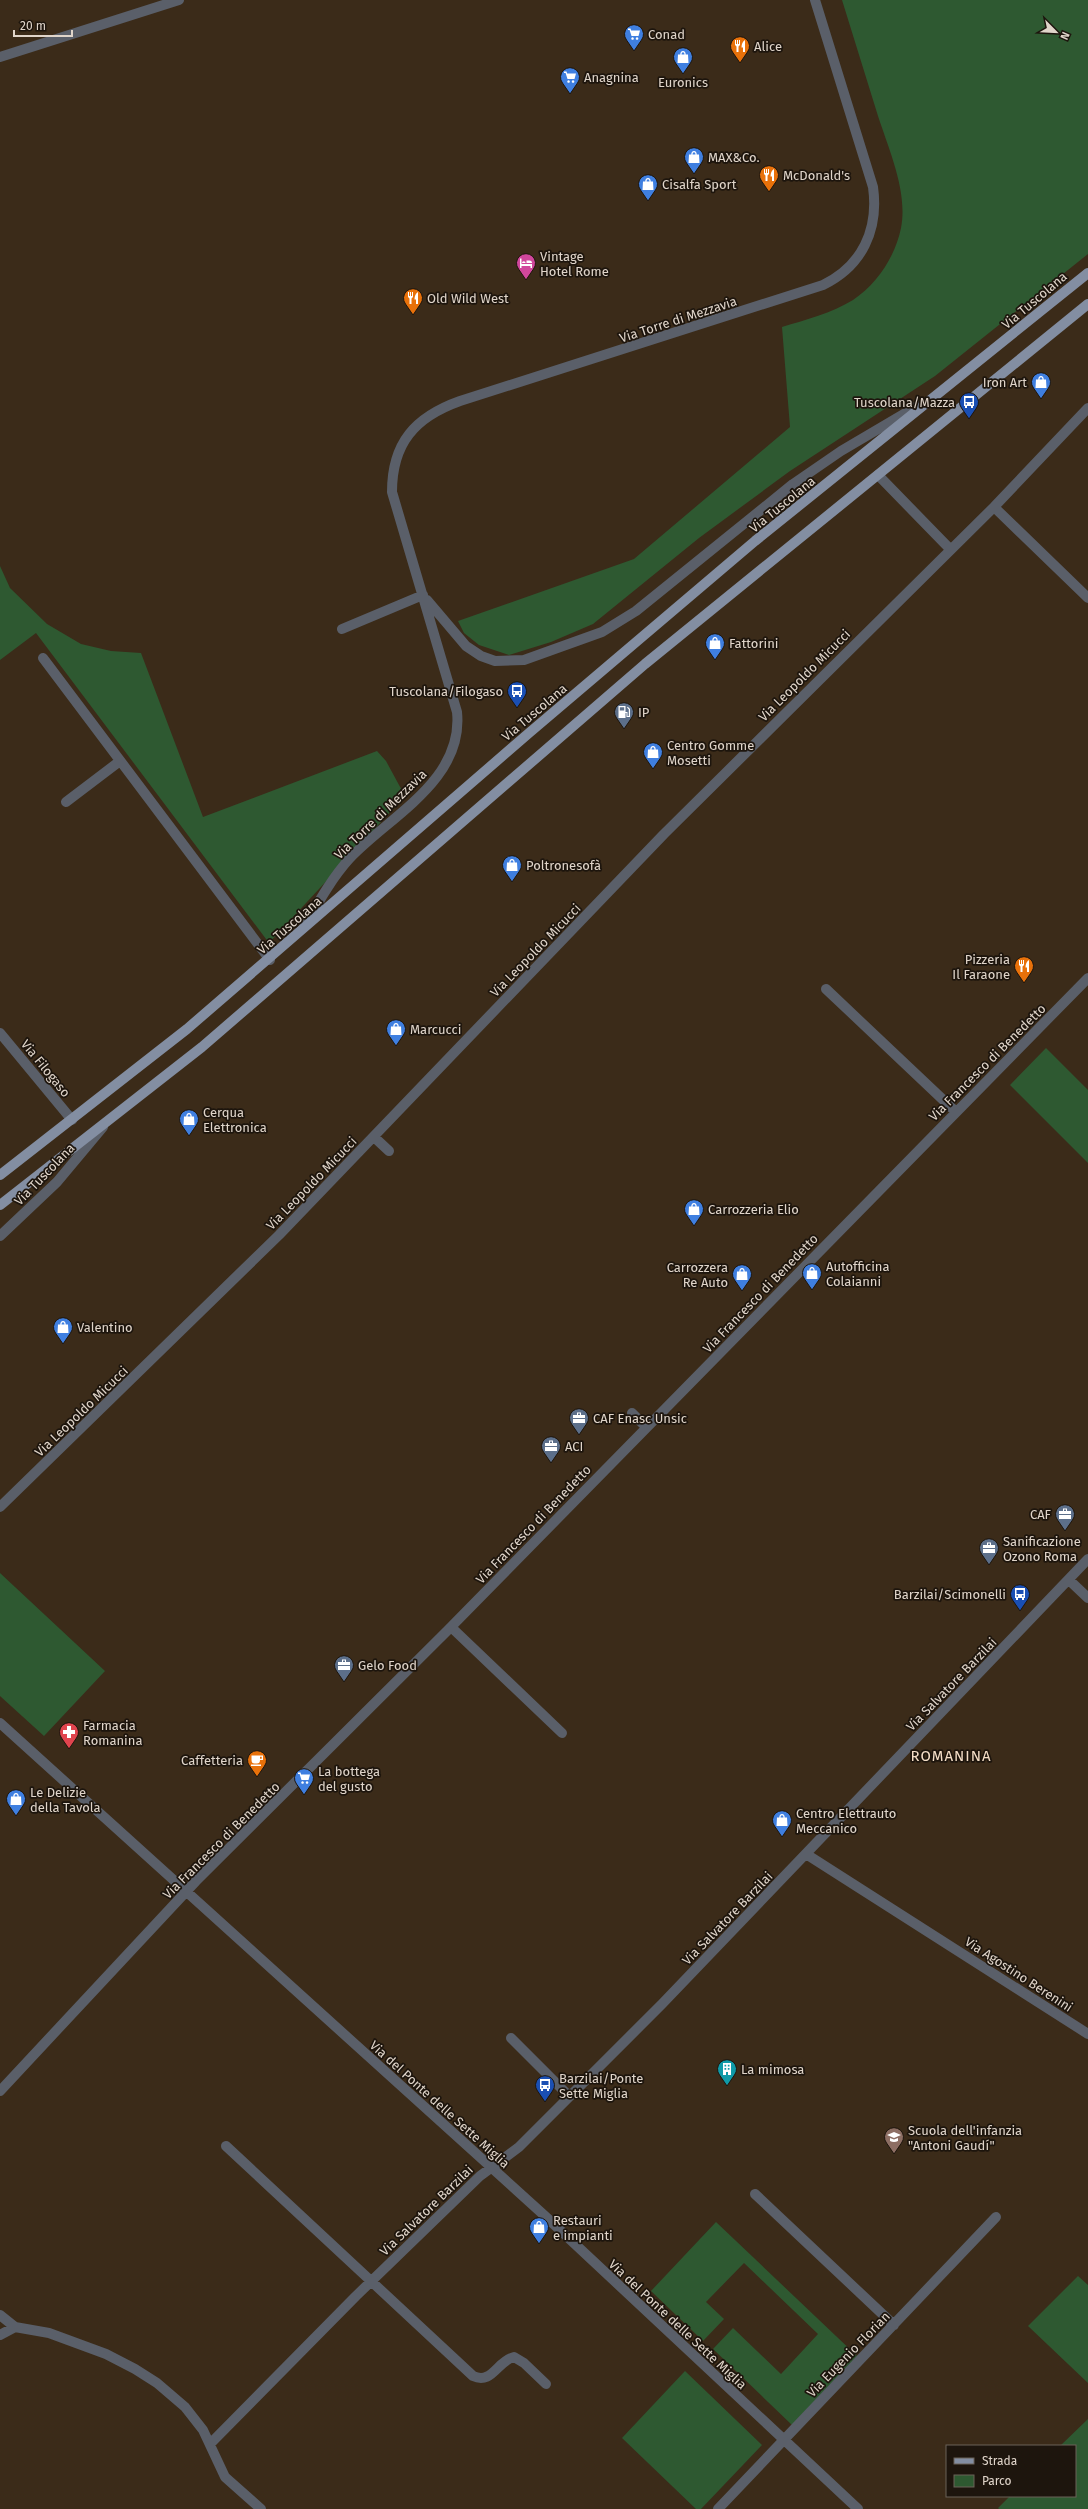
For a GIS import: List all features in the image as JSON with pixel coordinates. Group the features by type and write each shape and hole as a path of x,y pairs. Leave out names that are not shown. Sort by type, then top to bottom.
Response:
{"main road":[{"name":"Via Tuscolana","path":"0,1175 72,1120 270,960 302,930 529,733 755,542 948,388 1088,273"},
{"name":"Via Tuscolana","path":"0,1206 104,1126 294,970 526,764 633,674 1088,304"}],"street":[{"path":"0,57 179,0"},
{"name":"Via Torre di Mezzavia","path":"302,930 325,891 342,867 371,837 430,786 445,766 458,735 458,712 392,492 392,473 397,455 407,437 422,420 441,408 823,285 841,275 862,253 874,219 873,187 815,0"},
{"name":"Via Torre di Mezzavia","path":"423,595 466,646 488,659 503,662 524,660 591,636 627,618 802,477 841,451 948,388"},
{"name":"Via Leopoldo Micucci","path":"0,1508 279,1235 664,834 994,507 1088,408"},
{"path":"878,475 950,549"},
{"path":"994,507 1088,598"},
{"path":"342,629 423,595"},
{"path":"43,658 270,960"},
{"path":"66,802 120,761"},
{"name":"Via Francesco di Benedetto","path":"0,2091 187,1892 451,1627 1088,978"},
{"path":"826,989 956,1112"},
{"name":"Via Filogaso","path":"0,1033 72,1120"},
{"name":"Via Tuscolana","path":"0,1236 58,1182 104,1126"},
{"path":"374,1137 388,1151"},
{"path":"632,1413 646,1427"},
{"name":"Via Salvatore Barzilai","path":"210,2444 371,2281 491,2167 519,2148 662,2004 1088,1559"},
{"path":"1069,1580 1088,1598"},
{"path":"451,1627 562,1733"},
{"name":"Via del Ponte delle Sette Miglia","path":"0,1723 491,2167 858,2509"},
{"name":"Via Agostino Berenini","path":"806,1854 937,1936 1088,2034"},
{"path":"511,2038 569,2096"},
{"path":"226,2146 473,2376 482,2379 488,2377 503,2362 514,2358 524,2363 546,2384"},
{"path":"755,2194 894,2325"},
{"name":"Via Eugenio Florian","path":"718,2509 996,2217"},
{"path":"0,2315 15,2327 49,2333 82,2344 135,2369 162,2387 185,2407 203,2430 225,2477 261,2509"},
{"path":"0,2335 15,2327"}],"green space":[{"path":"842,0 1088,0 1088,254 935,376 790,471 699,538 593,624 551,642 509,655 479,645 464,633 458,621 634,559 790,427 782,327 809,319 845,305 853,300 870,286 890,259 901,228 902,200 900,186"},
{"path":"0,566 10,588 47,624 81,644 111,651 141,653 203,817 377,751 386,761 405,796 269,943 36,633 0,660"},
{"path":"1046,1048 1088,1090 1088,1163 1010,1085"},
{"path":"0,1573 105,1671 44,1736 0,1696"},
{"path":"716,2222 857,2356 792,2425 713,2349 733,2328 781,2374 818,2334 744,2263 706,2302 724,2319 703,2341 651,2291"},
{"path":"1078,2276 1088,2285 1088,2383 1028,2326"},
{"path":"685,2371 762,2445 701,2509 696,2509 622,2438"},
{"path":"1088,2419 1088,2509 999,2509 998,2508 1009,2497 1076,2497 1076,2445 1061,2445"}],"place":[{"name":"Conad","path":"634,51"},
{"name":"Alice","path":"740,63"},
{"name":"Euronics","path":"683,74"},
{"name":"Anagnina","path":"570,94"},
{"name":"MAX&Co.","path":"694,174"},
{"name":"McDonald's","path":"769,192"},
{"name":"Cisalfa Sport","path":"648,201"},
{"name":"Vintage Hotel Rome","path":"526,280"},
{"name":"Old Wild West","path":"413,315"},
{"name":"Iron Art","path":"1041,399"},
{"name":"Tuscolana/Mazza","path":"969,419"},
{"name":"Fattorini","path":"715,660"},
{"name":"Tuscolana/Filogaso","path":"517,708"},
{"name":"IP","path":"624,729"},
{"name":"Centro Gomme Mosetti","path":"653,769"},
{"name":"Poltronesofà","path":"512,882"},
{"name":"Pizzeria Il Faraone","path":"1024,983"},
{"name":"Marcucci","path":"396,1046"},
{"name":"Cerqua Elettronica","path":"189,1136"},
{"name":"Carrozzeria Elio","path":"694,1226"},
{"name":"Autofficina Colaianni","path":"812,1290"},
{"name":"Carrozzera Re Auto","path":"742,1291"},
{"name":"Valentino","path":"63,1344"},
{"name":"CAF Enasc Unsic","path":"579,1435"},
{"name":"ACI","path":"551,1463"},
{"name":"CAF","path":"1065,1531"},
{"name":"Sanificazione Ozono Roma","path":"989,1565"},
{"name":"Barzilai/Scimonelli","path":"1020,1611"},
{"name":"Gelo Food","path":"344,1682"},
{"name":"Farmacia Romanina","path":"69,1749"},
{"name":"Caffetteria","path":"257,1777"},
{"name":"La bottega del gusto","path":"304,1795"},
{"name":"Le Delizie della Tavola","path":"16,1816"},
{"name":"Centro Elettrauto Meccanico","path":"782,1837"},
{"name":"La mimosa","path":"727,2086"},
{"name":"Barzilai/Ponte Sette Miglia","path":"545,2102"},
{"name":"Scuola dell'infanzia \"Antoni Gaudí\"","path":"894,2154"},
{"name":"Restauri e impianti","path":"539,2244"}],"district":[{"name":"ROMANINA","path":"951,1756"}]}
